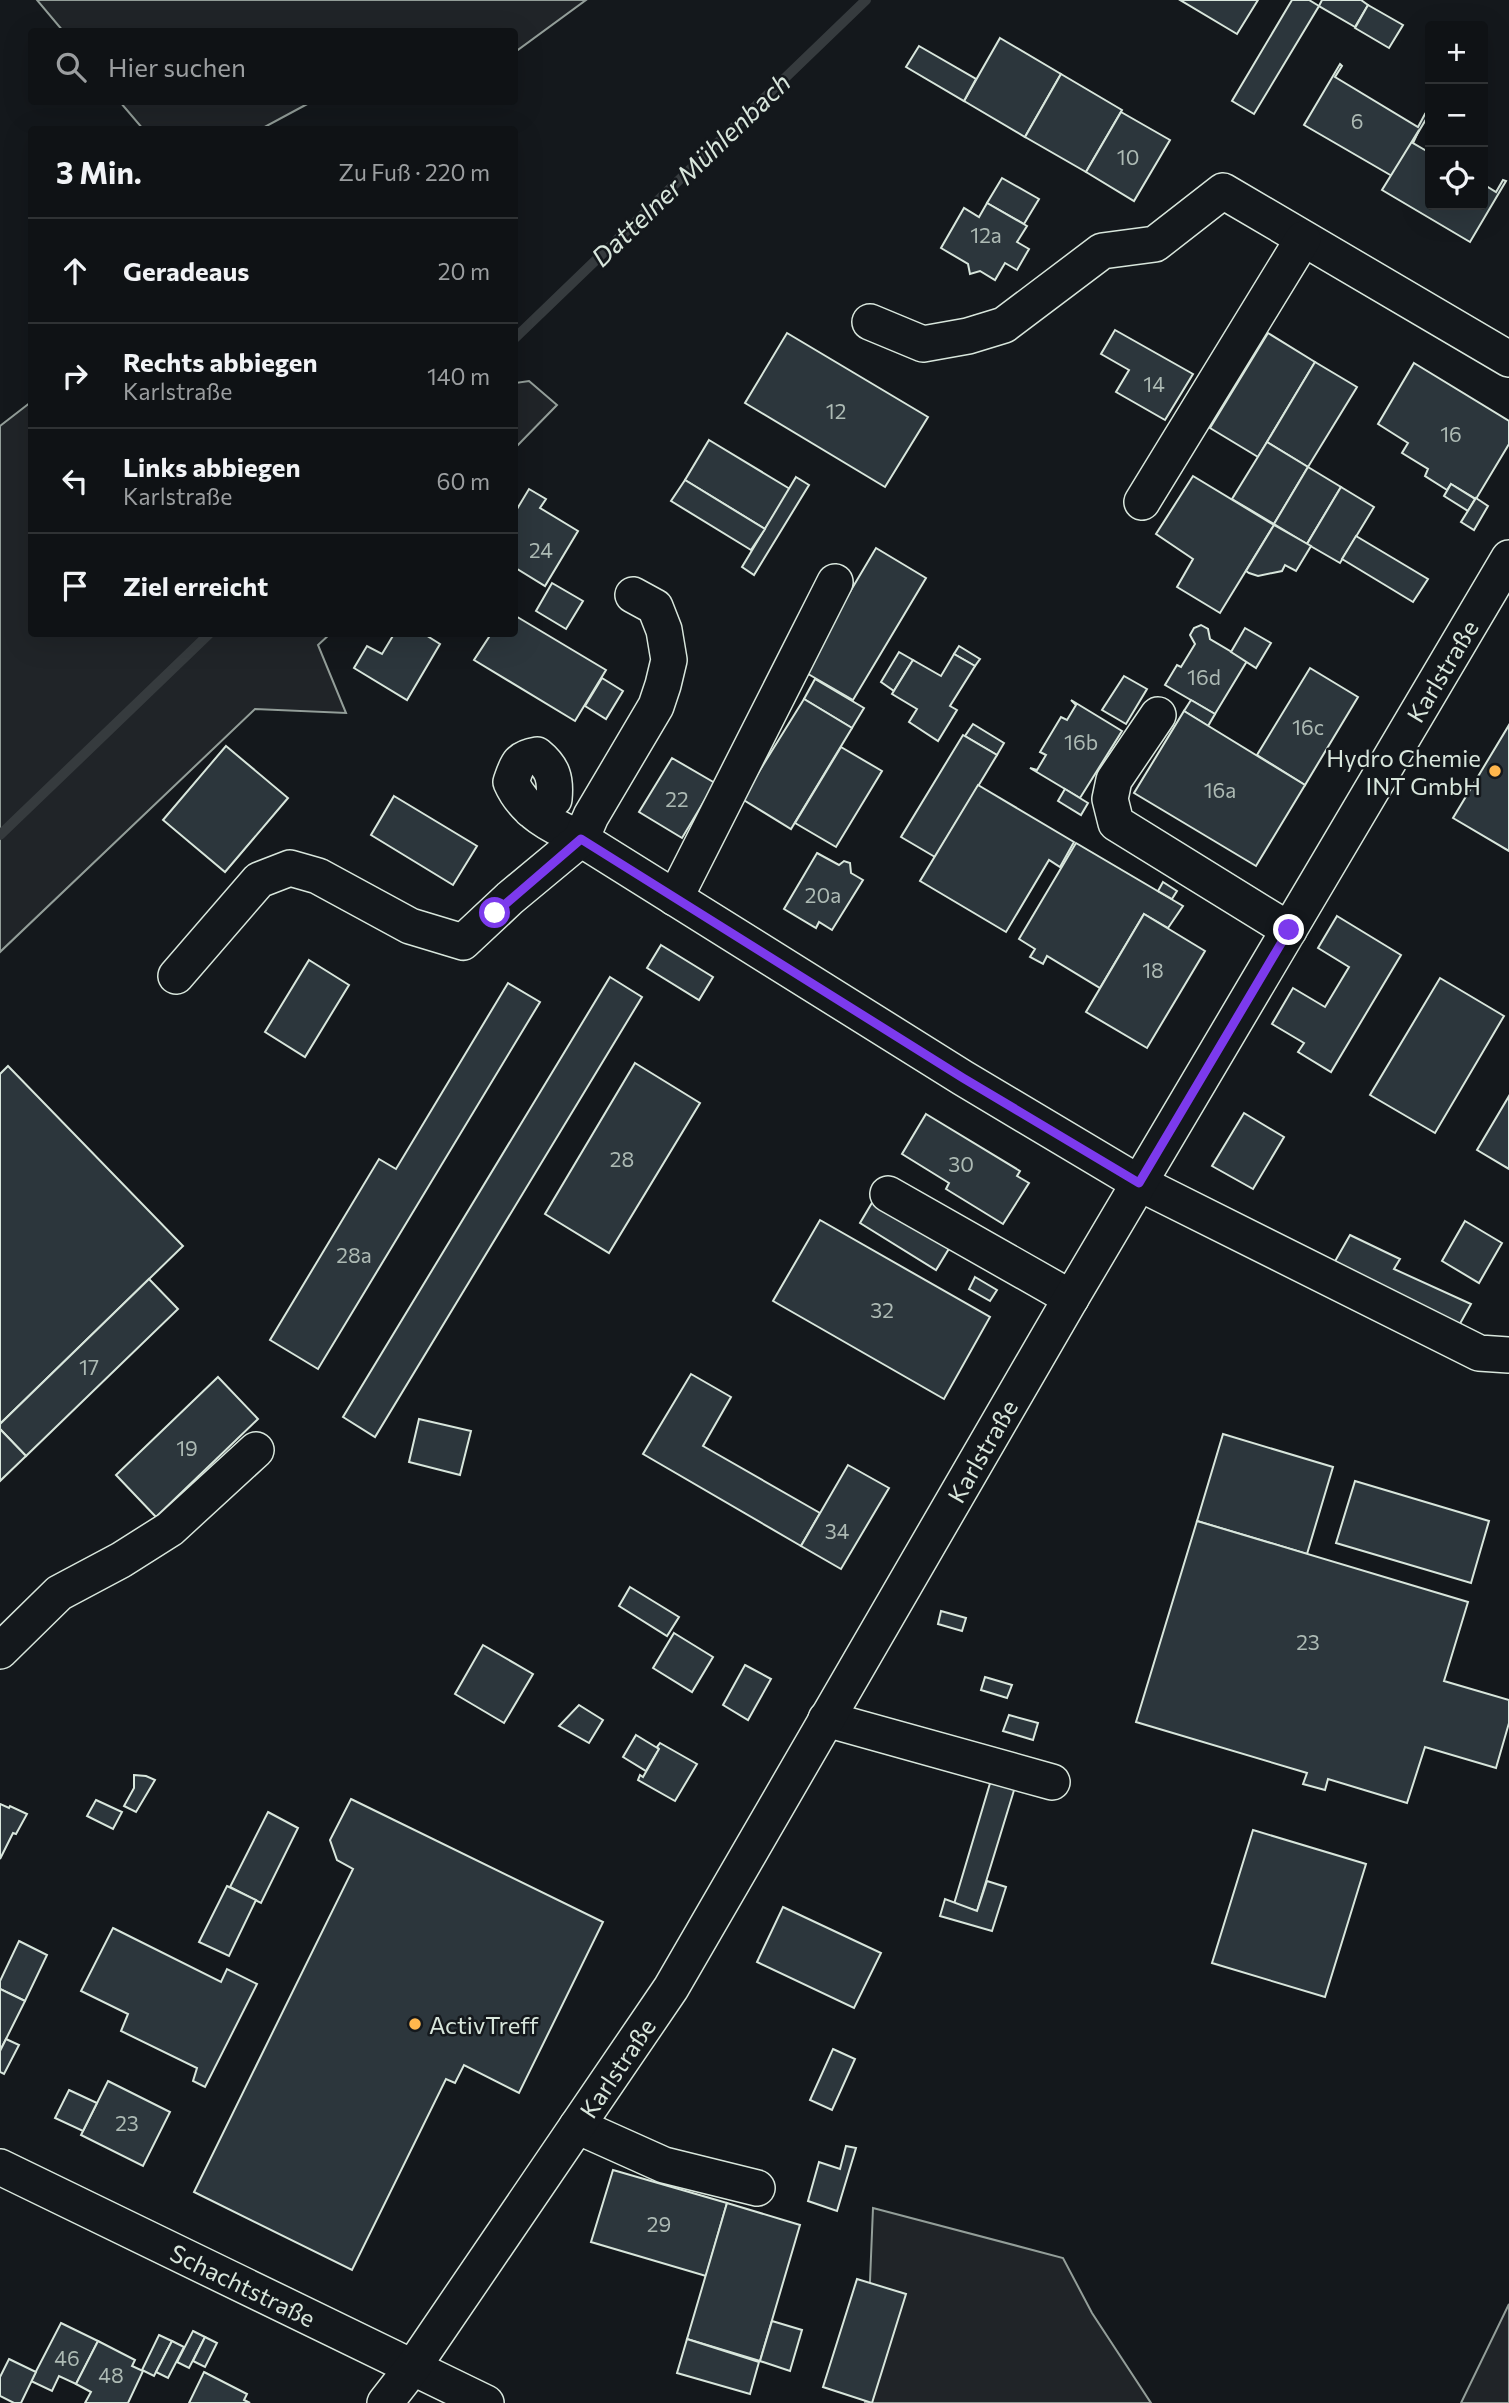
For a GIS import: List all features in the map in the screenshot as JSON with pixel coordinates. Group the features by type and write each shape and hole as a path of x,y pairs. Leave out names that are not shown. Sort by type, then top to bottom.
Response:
{"street":[{"path":"870,322 923,344 968,336 1004,325 1102,251 1155,244 1223,191 1509,359"},
{"path":"1142,502 1303,239"},
{"name":"Karlstraße","path":"385,2403 413,2367 671,1988 1071,1298 1509,558"},
{"path":"675,898 835,582"},
{"path":"176,976 259,880 289,868 318,876 410,926 464,942 510,898 581,839 591,816 656,706 669,660 664,630 655,607 633,595"},
{"path":"1158,715 1114,780 1110,799 1116,823 1289,930"},
{"path":"531,810 554,827 581,839 963,1078 1139,1183 1479,1353 1509,1355"},
{"path":"888,1194 1071,1298"},
{"path":"0,1651 59,1593 121,1560 170,1529 256,1450"},
{"path":"826,1719 1052,1782"},
{"path":"577,2126 664,2165 757,2188"},
{"name":"Schachtstraße","path":"0,2168 486,2403"}],"shaded area":[{"path":"37,0 586,0 518,50 518,28 60,28"},
{"path":"123,105 305,105 267,126 140,126"},
{"path":"529,381 557,405 518,445 518,383"},
{"path":"28,404 28,637 327,637 318,645 346,713 255,709 0,952 0,426"},
{"path":"873,2208 1063,2258 1092,2313 1151,2403 865,2403"},
{"path":"1509,2304 1509,2403 1461,2403"}],"building":[{"path":"1180,0 1258,0 1237,34"},
{"path":"1292,0 1309,0 1319,6 1254,114 1232,101"},
{"path":"1322,0 1361,0 1368,5 1355,27 1319,6"},
{"path":"1368,5 1403,25 1389,48 1355,28"},
{"path":"1000,38 1061,74 1025,137 964,101"},
{"path":"919,46 976,79 964,101 906,67"},
{"path":"1340,64 1342,66 1335,77 1418,127 1425,114 1425,121 1392,176 1304,125"},
{"path":"1061,74 1122,110 1086,172 1025,137"},
{"path":"1121,112 1170,140 1134,201 1086,172"},
{"path":"1419,130 1413,143 1425,150 1425,210 1488,210 1488,187 1496,192 1503,180 1506,181 1470,242 1382,190"},
{"path":"1002,178 1039,199 1024,224 987,203"},
{"path":"987,203 1027,226 1017,242 1029,249 1017,270 1005,263 995,280 980,271 970,274 968,264 941,248 964,208 979,217"},
{"path":"1115,330 1193,374 1165,420 1116,392 1129,370 1101,354"},
{"path":"787,333 928,417 885,487 745,403"},
{"path":"1268,333 1315,362 1258,457 1210,428"},
{"path":"1315,362 1357,387 1308,467 1267,442"},
{"path":"1414,363 1509,421 1509,444 1476,499 1451,484 1447,490 1425,476 1428,469 1402,453 1408,443 1378,424"},
{"path":"709,440 790,489 765,529 685,480"},
{"path":"1267,442 1308,467 1274,524 1232,499"},
{"path":"1308,467 1341,487 1307,544 1274,524"},
{"path":"1193,476 1274,525 1220,613 1177,587 1193,559 1156,534"},
{"path":"796,477 809,485 754,575 742,567"},
{"path":"685,480 765,529 751,550 671,501"},
{"path":"1451,484 1475,499 1468,511 1444,496"},
{"path":"1341,487 1374,507 1340,563 1307,544"},
{"path":"529,489 546,499 540,508 578,531 545,586 518,569 518,507"},
{"path":"1476,498 1488,506 1474,530 1461,522"},
{"path":"1274,525 1311,546 1296,571 1285,565 1282,571 1258,576 1249,573 1246,571"},
{"path":"1356,536 1428,579 1413,602 1342,559"},
{"path":"876,548 926,578 853,700 803,671"},
{"path":"552,583 583,601 566,629 536,611"},
{"path":"518,617 606,670 575,721 474,660 489,637 518,637"},
{"path":"1201,625 1208,629 1210,639 1247,661 1215,714 1165,685 1177,665 1181,667 1195,644 1190,635 1194,628"},
{"path":"1245,628 1271,643 1256,668 1231,652"},
{"path":"392,637 429,637 440,644 407,700 354,668 367,646 382,654"},
{"path":"959,646 980,659 975,666 954,654"},
{"path":"899,652 913,660 894,691 881,682"},
{"path":"954,654 975,666 950,706 957,710 938,741 909,722 917,709 892,694 913,660 941,676"},
{"path":"1310,668 1358,697 1305,785 1257,755"},
{"path":"1124,676 1147,689 1126,724 1102,710"},
{"path":"602,678 623,691 606,719 585,706"},
{"path":"815,679 864,708 852,728 804,699"},
{"path":"804,699 852,728 791,829 742,799"},
{"path":"1071,700 1122,731 1080,798 1030,768 1037,770 1046,755 1040,752 1061,717 1067,720 1076,705"},
{"path":"1191,700 1215,714 1208,726 1184,711"},
{"path":"1184,711 1305,785 1256,866 1134,793"},
{"path":"973,724 1004,743 997,755 965,736"},
{"name":"Hydro Chemie INT GmbH","path":"1509,725 1509,851 1453,818"},
{"path":"963,735 997,755 935,857 901,837"},
{"path":"226,746 288,798 225,872 163,820"},
{"path":"841,747 882,771 836,847 795,823"},
{"path":"672,758 715,783 682,838 639,812"},
{"path":"978,785 1074,842 1060,867 1049,860 1006,932 920,881"},
{"path":"1065,789 1088,803 1081,815 1058,801"},
{"path":"394,796 477,846 453,885 371,835"},
{"path":"1076,843 1183,906 1168,928 1144,914 1100,988 1047,956 1043,964 1030,957 1035,949 1019,939"},
{"path":"817,853 839,865 844,861 850,863 851,873 863,880 832,930 819,922 816,928 784,909"},
{"path":"1163,882 1177,891 1172,899 1158,891"},
{"path":"1144,914 1205,951 1147,1048 1086,1012"},
{"path":"1337,916 1401,955 1331,1072 1298,1052 1304,1043 1272,1024 1293,988 1325,1007 1349,967 1318,948"},
{"path":"661,945 713,977 699,1000 647,968"},
{"path":"309,960 349,985 305,1057 265,1032"},
{"path":"610,977 642,997 375,1437 343,1417"},
{"path":"1440,978 1504,1016 1435,1133 1370,1095"},
{"path":"508,983 540,1002 318,1369 270,1340 379,1159 396,1169"},
{"path":"635,1063 700,1103 609,1253 545,1214"},
{"path":"8,1066 183,1246 0,1424 0,1074"},
{"path":"1509,1096 1509,1169 1477,1150"},
{"path":"1244,1113 1284,1137 1253,1189 1212,1166"},
{"path":"926,1114 1020,1171 1017,1176 1029,1183 1003,1224 946,1189 949,1183 902,1154"},
{"path":"873,1201 950,1247 936,1270 860,1223"},
{"path":"820,1220 990,1317 944,1399 773,1301"},
{"path":"1465,1221 1502,1243 1479,1283 1442,1261"},
{"path":"1350,1235 1400,1259 1394,1269 1471,1304 1457,1329 1330,1270"},
{"path":"975,1277 997,1290 990,1301 969,1289"},
{"path":"149,1279 178,1309 26,1456 0,1429 0,1424"},
{"path":"691,1374 731,1397 703,1446 820,1513 801,1546 643,1454"},
{"path":"218,1377 258,1419 156,1517 116,1475"},
{"path":"419,1419 471,1431 460,1475 409,1462"},
{"path":"0,1429 26,1456 0,1481"},
{"path":"1223,1434 1333,1467 1307,1554 1197,1521"},
{"path":"848,1465 889,1488 841,1569 801,1546"},
{"path":"1355,1481 1489,1521 1471,1583 1336,1543"},
{"path":"1197,1521 1468,1602 1444,1681 1509,1700 1509,1723 1496,1768 1425,1747 1407,1803 1328,1779 1325,1790 1303,1784 1307,1773 1136,1722"},
{"path":"630,1587 679,1617 667,1636 619,1606"},
{"path":"941,1611 966,1618 962,1631 938,1624"},
{"path":"674,1633 713,1657 692,1692 653,1668"},
{"path":"483,1645 533,1674 504,1723 455,1694"},
{"path":"745,1665 771,1679 748,1720 723,1705"},
{"path":"985,1677 1012,1685 1007,1698 981,1690"},
{"path":"579,1705 603,1720 589,1743 559,1726"},
{"path":"1009,1715 1038,1723 1033,1740 1003,1731"},
{"path":"636,1735 659,1749 646,1771 623,1757"},
{"path":"660,1743 697,1764 675,1801 638,1780 640,1775 643,1777"},
{"path":"134,1775 155,1780 136,1812 124,1806 134,1788"},
{"path":"991,1780 1015,1787 977,1911 954,1904"},
{"name":"ActivTreff","path":"351,1799 603,1922 519,2093 464,2065 455,2083 446,2079 352,2270 194,2192 353,1869 337,1860 330,1840"},
{"path":"96,1800 122,1812 113,1829 87,1816"},
{"path":"0,1804 27,1814 16,1834 13,1833 0,1859"},
{"path":"268,1812 298,1828 261,1903 230,1887"},
{"path":"1253,1830 1366,1864 1325,1997 1212,1963"},
{"path":"987,1881 1006,1887 992,1931 940,1916 945,1899 977,1911"},
{"path":"227,1886 256,1900 229,1956 199,1942"},
{"path":"783,1907 881,1953 854,2008 757,1962"},
{"path":"113,1928 221,1982 227,1969 257,1984 205,2087 193,2081 197,2068 121,2031 128,2014 81,1991"},
{"path":"19,1941 47,1955 25,2001 0,1989 0,1981"},
{"path":"0,1989 25,2001 0,2051"},
{"path":"6,2039 19,2045 4,2074 0,2072 0,2051"},
{"path":"833,2049 855,2059 832,2110 810,2100"},
{"path":"108,2081 170,2112 143,2166 81,2135"},
{"path":"69,2090 97,2103 83,2131 55,2118"},
{"path":"846,2146 856,2148 837,2211 808,2201 819,2162 840,2169"},
{"path":"613,2170 727,2203 706,2276 591,2242"},
{"path":"727,2203 800,2225 760,2361 687,2339"},
{"path":"857,2279 906,2294 872,2403 823,2387"},
{"path":"772,2321 802,2330 790,2371 760,2361"},
{"path":"61,2323 98,2341 76,2384 59,2376 52,2391 31,2381"},
{"path":"193,2331 205,2337 189,2368 177,2362"},
{"path":"159,2335 172,2341 154,2376 142,2370"},
{"path":"205,2337 217,2343 205,2367 193,2361"},
{"path":"687,2339 759,2362 750,2394 677,2373"},
{"path":"98,2341 135,2360 132,2366 143,2371 128,2403 85,2403 91,2392 76,2384"},
{"path":"172,2341 184,2347 168,2378 156,2372"},
{"path":"9,2359 36,2372 21,2403 14,2403 0,2396 0,2377"},
{"path":"204,2372 247,2394 244,2400 250,2403 189,2403"}],"waterway":[{"name":"Dattelner Mühlenbach","path":"518,335 866,0"},
{"name":"Dattelner Mühlenbach","path":"0,835 206,637"}],"place":[{"name":"Hydro Chemie INT GmbH","path":"1495,771"},
{"name":"ActivTreff","path":"415,2024"}],"route":[{"path":"495,913 581,839 963,1078 1139,1183 1289,930"}]}
